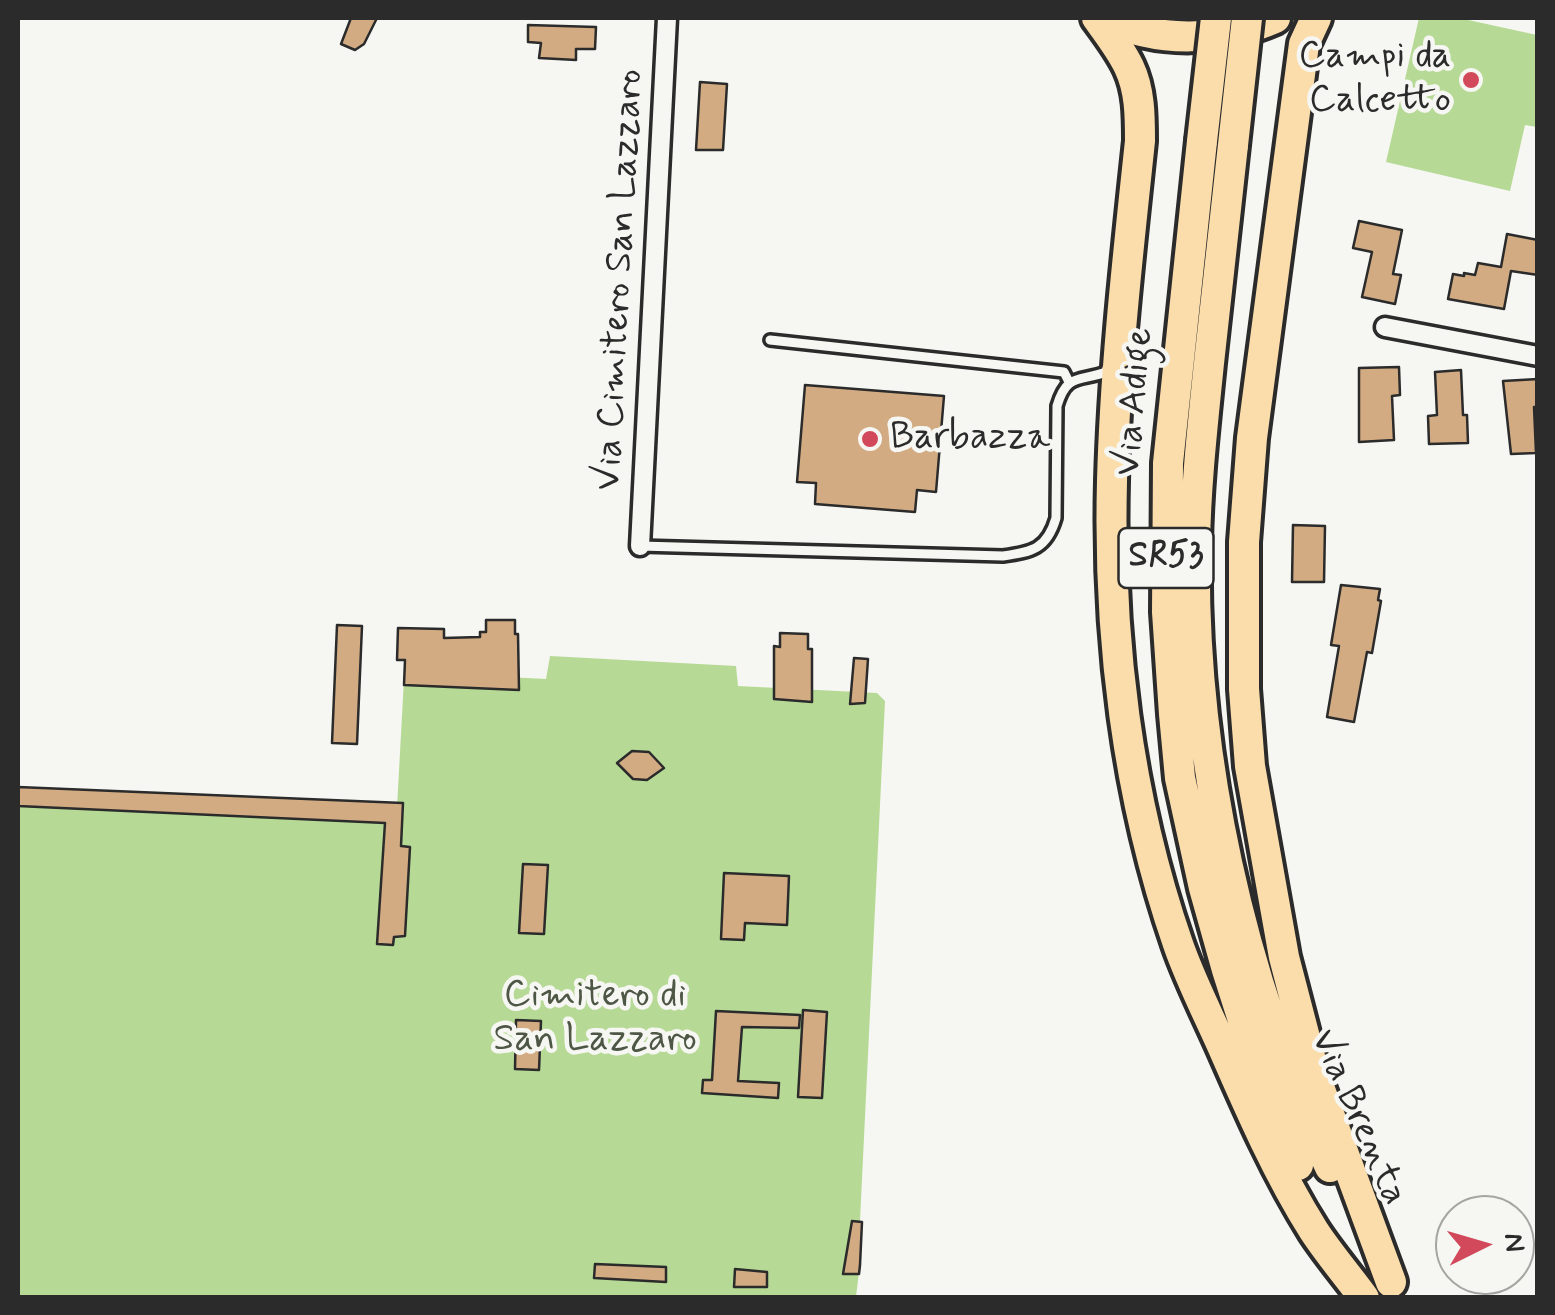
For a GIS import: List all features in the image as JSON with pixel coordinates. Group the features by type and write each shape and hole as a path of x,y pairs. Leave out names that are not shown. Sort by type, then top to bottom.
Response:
{"main road":[{"path":"1097,18 1129,66 1138,93 1140,141 1125,279 1112,482 1114,590 1124,717 1136,783 1178,946 1258,1128 1314,1232 1380,1294"},
{"path":"1106,18 1154,34 1202,37 1254,27 1276,18"},
{"name":"Via Adige","path":"1216,18 1218,143 1194,544 1195,607 1210,774 1232,882 1240,967"},
{"name":"Via Adige","path":"1218,143 1247,18"},
{"path":"1316,18 1304,44 1252,438 1244,542 1244,689 1250,766 1284,957 1380,1294"},
{"name":"Via Brenta","path":"1240,967 1352,1212 1380,1294"}],"street":[{"name":"Via Cimitero San Lazzaro","path":"640,546 666,18"},
{"path":"1385,327 1538,356"}],"lane":[{"path":"640,546 1002,556 1042,546 1052,533 1056,518 1061,392 1081,376 1106,372 1113,299 1125,279"},
{"path":"770,340 1064,372 1069,382"}],"green space":[{"name":"Campi da Calcetto","path":"1419,18 1459,18 1537,35 1537,127 1525,125 1510,191 1386,162"},
{"name":"Cimitero di San Lazzaro","path":"550,656 736,666 738,686 877,693 885,701 856,1297 18,1298 18,787 383,802 383,823 396,826 404,679 411,672 546,679"}],"building":[{"path":"351,18 377,18 364,44 355,50 341,44"},
{"path":"528,25 596,27 595,49 576,49 576,60 539,58 541,43 528,42"},
{"path":"700,82 727,84 723,150 696,150"},
{"path":"1359,221 1402,230 1393,274 1401,275 1395,304 1362,297 1372,252 1353,248"},
{"path":"1507,234 1538,240 1538,275 1511,271 1504,309 1448,299 1453,274 1475,275 1478,263 1501,267"},
{"path":"1399,367 1400,395 1392,396 1394,440 1359,442 1359,368"},
{"path":"1461,370 1468,443 1429,444 1428,416 1437,415 1435,372"},
{"path":"1538,379 1538,407 1534,407 1536,453 1511,454 1503,381"},
{"name":"Barbazza","path":"805,385 944,396 936,492 917,490 915,512 815,504 816,483 797,482"},
{"path":"1293,525 1325,526 1324,582 1292,582"},
{"path":"1341,585 1380,589 1372,653 1367,652 1354,722 1327,717 1339,646 1331,645"},
{"path":"486,620 515,620 519,690 404,685 405,660 397,660 398,628 444,629 444,638 480,637 480,632 486,632"},
{"path":"337,625 362,626 357,744 332,743"},
{"path":"780,633 808,634 808,649 812,649 812,702 774,699 774,646 780,647"},
{"path":"854,658 868,659 865,703 850,704"},
{"path":"632,751 649,752 664,768 647,780 633,779 617,763"},
{"path":"18,787 403,803 401,846 410,847 405,936 394,937 393,945 377,944 385,823 18,806"},
{"path":"523,864 548,865 544,934 519,933"},
{"path":"724,873 789,876 787,925 745,923 744,940 721,939"},
{"path":"803,1010 827,1012 822,1098 798,1097"},
{"path":"716,1011 800,1015 799,1028 742,1027 738,1081 779,1083 778,1098 702,1093 703,1080 712,1080"},
{"path":"516,1020 541,1021 539,1070 515,1069"},
{"path":"852,1221 862,1222 859,1274 843,1274"},
{"path":"595,1264 666,1267 666,1282 594,1278"},
{"path":"735,1269 767,1272 767,1287 734,1287"}],"place":[{"name":"Campi da Calcetto","path":"1471,80"},
{"name":"Barbazza","path":"870,439"}]}
